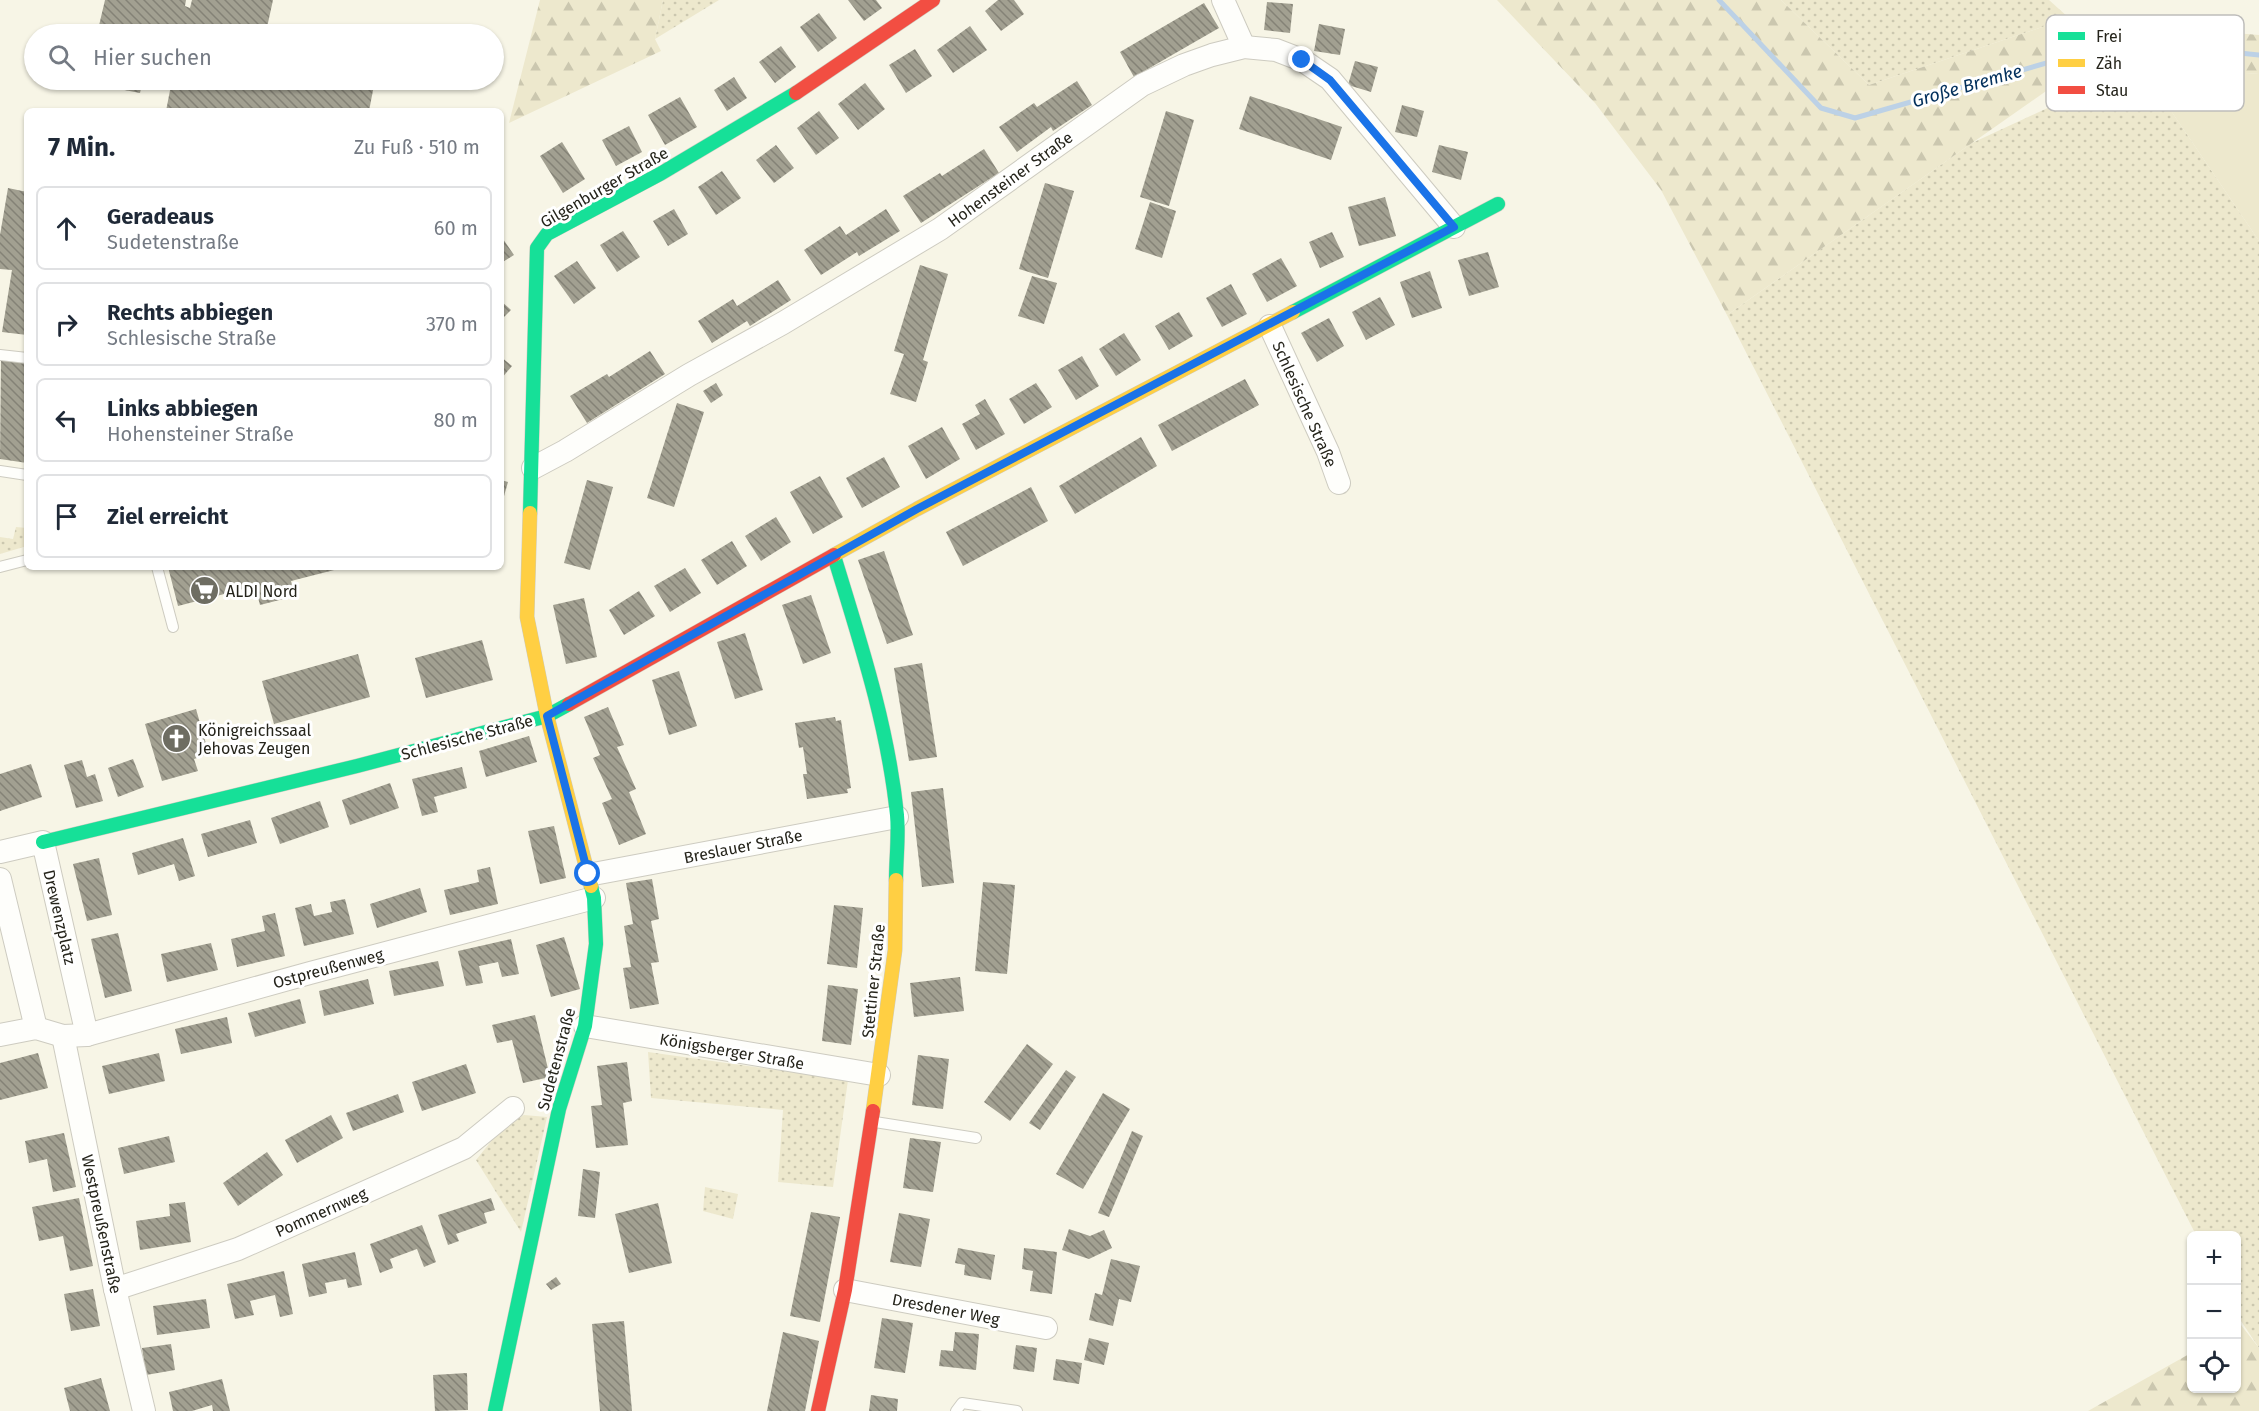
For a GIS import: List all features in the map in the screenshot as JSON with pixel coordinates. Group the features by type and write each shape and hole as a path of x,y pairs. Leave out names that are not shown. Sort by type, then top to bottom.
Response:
{"street":[{"name":"Gilgenburger Straße","path":"547,716 527,617 533,468 537,248 547,234 660,174 808,86 933,0"},
{"path":"1223,0 1244,47"},
{"name":"Hohensteiner Straße","path":"533,468 940,229 1142,85 1184,65 1244,47 1276,50 1302,60 1330,80 1454,227"},
{"name":"Schlesische Straße","path":"43,842 357,766 547,716 917,509 1498,204"},
{"name":"Schlesische Straße","path":"1269,326 1328,452 1340,483"},
{"name":"Stettiner Straße","path":"818,1411 846,1290 879,1075 895,950 897,817 884,732 873,686 834,556"},
{"name":"Sudetenstraße","path":"495,1411 559,1109 585,1026 596,944 594,898 547,716"},
{"name":"Breslauer Straße","path":"588,874 897,817"},
{"path":"0,852 43,842"},
{"name":"Drewenzplatz","path":"43,842 87,1035"},
{"path":"0,879 36,1028 0,1035"},
{"name":"Ostpreußenweg","path":"36,1028 63,1036 87,1035 594,898"},
{"name":"Königsberger Straße","path":"585,1026 879,1075"},
{"name":"Westpreußenstraße","path":"63,1036 115,1289 144,1411"},
{"name":"Pommernweg","path":"115,1289 238,1249 464,1148 513,1108"},
{"name":"Dresdener Weg","path":"846,1290 1046,1328"}],"lane":[{"path":"0,355 24,358"},
{"path":"0,471 24,474"},
{"path":"0,567 24,561"},
{"path":"158,570 173,627"},
{"path":"872,1122 976,1138"},
{"path":"956,1411 962,1402 1017,1411"}],"green space":[{"path":"540,0 663,0 655,39 661,51 509,123"},
{"path":"663,0 719,0 655,39"},
{"path":"1497,0 1781,0 1869,85 2046,26 2046,91 1727,315 1661,190 1595,103"},
{"path":"1781,0 2049,0 2066,15 2046,15 2046,26 1869,85"},
{"path":"2244,34 2259,35 2259,74 2244,73"},
{"path":"2244,73 2259,74 2259,241 2171,111 2244,111"},
{"path":"2046,109 2046,111 2171,111 2259,241 2259,1348 2241,1321 2241,1231 2194,1231 1727,315 1972,143"},
{"path":"16,527 24,528 24,547 0,554 0,537 13,539"},
{"path":"648,1052 848,1080 833,1187 778,1182 783,1110 651,1098"},
{"path":"524,1115 547,1117 521,1232 476,1160 501,1129"},
{"path":"705,1187 738,1194 733,1219 703,1211"},
{"path":"2241,1325 2259,1348 2259,1411 2088,1411 2187,1355 2187,1393 2241,1393"}],"building":[{"path":"105,0 186,0 185,6 190,8 192,0 273,0 268,24 99,24"},
{"path":"848,0 876,0 882,8 864,21"},
{"path":"998,0 1014,0 1024,14 1001,31 985,11"},
{"path":"1267,2 1293,4 1290,33 1264,30"},
{"path":"1204,3 1219,28 1134,77 1120,52"},
{"path":"819,13 837,38 818,52 800,27"},
{"path":"1319,24 1345,29 1340,55 1314,51"},
{"path":"970,26 987,50 953,73 937,50"},
{"path":"781,46 796,67 775,83 759,62"},
{"path":"915,49 932,76 906,93 889,65"},
{"path":"1355,61 1378,67 1371,92 1348,85"},
{"path":"734,77 747,98 727,111 714,90"},
{"path":"1077,81 1092,105 1053,131 1051,127 1017,152 999,127 1034,103 1037,107"},
{"path":"865,83 885,109 858,130 838,104"},
{"path":"124,90 141,90 140,93"},
{"path":"170,90 373,90 370,108 167,108"},
{"path":"1250,96 1342,127 1331,160 1239,129"},
{"path":"680,97 697,127 665,145 648,115"},
{"path":"1402,105 1424,111 1417,137 1395,132"},
{"path":"819,111 839,138 816,155 797,128"},
{"path":"1166,111 1194,120 1169,206 1140,197"},
{"path":"629,126 642,152 616,166 602,140"},
{"path":"562,142 585,179 563,193 540,156"},
{"path":"776,145 794,168 774,183 756,160"},
{"path":"1439,145 1468,152 1461,180 1432,172"},
{"path":"984,149 999,173 921,223 903,196 940,173 942,176"},
{"path":"722,171 741,198 716,215 698,187"},
{"path":"1045,183 1074,191 1048,278 1019,269"},
{"path":"8,188 24,191 24,335 2,332 12,270 0,269 0,235"},
{"path":"1385,197 1396,236 1359,246 1348,207"},
{"path":"1150,202 1176,211 1162,258 1135,249"},
{"path":"674,209 688,234 668,246 653,221"},
{"path":"886,209 900,231 859,256 857,252 821,275 804,250 840,226 846,235"},
{"path":"623,231 640,257 617,272 600,245"},
{"path":"1332,232 1344,257 1320,268 1309,242"},
{"path":"504,240 514,255 504,261"},
{"path":"1488,252 1499,287 1469,296 1458,260"},
{"path":"1281,258 1297,286 1267,302 1252,274"},
{"path":"577,261 596,288 574,304 554,276"},
{"path":"920,265 948,274 923,360 928,362 916,402 890,394 904,354 894,351"},
{"path":"1430,271 1442,308 1412,318 1400,282"},
{"path":"1032,276 1057,283 1044,324 1018,316"},
{"path":"778,280 791,300 750,326 747,321 712,343 698,321 733,299 737,306"},
{"path":"1231,284 1247,314 1222,327 1206,298"},
{"path":"1380,297 1395,325 1366,340 1352,312"},
{"path":"504,304 511,310 504,317"},
{"path":"1179,312 1193,336 1169,350 1155,326"},
{"path":"1329,318 1344,346 1317,362 1301,333"},
{"path":"1124,333 1141,360 1116,376 1099,349"},
{"path":"650,351 665,374 587,423 570,396 607,374 609,377"},
{"path":"1082,356 1099,386 1076,400 1058,370"},
{"path":"504,359 512,366 504,375"},
{"path":"1,360 24,363 24,463 0,459"},
{"path":"1245,379 1259,405 1172,451 1158,425"},
{"path":"716,383 723,395 711,403 703,391"},
{"path":"1036,383 1052,407 1024,424 1009,399"},
{"path":"985,399 1005,434 976,450 962,424 980,414 975,405"},
{"path":"677,403 704,412 674,507 647,498"},
{"path":"942,427 960,459 926,479 908,446"},
{"path":"1141,437 1157,466 1075,514 1059,486"},
{"path":"884,457 900,487 862,508 846,478"},
{"path":"820,476 843,517 813,534 790,492"},
{"path":"587,480 613,487 590,570 564,563"},
{"path":"504,481 508,482 504,496"},
{"path":"1031,487 1048,521 963,566 946,532"},
{"path":"776,517 791,542 761,561 745,536"},
{"path":"732,541 747,566 717,585 701,560"},
{"path":"884,551 913,635 887,644 858,560"},
{"path":"685,568 701,593 670,612 654,586"},
{"name":"ALDI Nord","path":"169,570 334,570 291,581 295,596 260,605 255,586 178,606"},
{"path":"639,591 655,616 624,635 609,610"},
{"path":"811,595 831,653 803,664 782,605"},
{"path":"584,598 597,657 566,664 553,605"},
{"path":"745,633 763,690 735,699 717,642"},
{"path":"482,640 493,680 426,698 415,658"},
{"path":"358,654 370,697 274,724 262,681"},
{"path":"922,663 937,757 909,761 894,668"},
{"path":"679,671 697,726 669,735 652,680"},
{"path":"608,707 624,745 617,747 636,789 629,792 646,834 619,845 602,803 612,799 593,758 600,755 584,717"},
{"name":"Königreichssaal Jehovas Zeugen","path":"196,709 209,754 194,759 198,771 162,781 145,724"},
{"path":"835,717 836,721 841,720 851,788 847,789 848,793 807,799 803,774 807,774 803,747 799,748 795,723"},
{"path":"529,736 537,762 486,777 479,751"},
{"path":"133,759 144,787 118,797 108,768"},
{"path":"82,760 87,777 95,774 103,801 76,808 64,765"},
{"path":"31,764 42,797 0,811 0,774"},
{"path":"462,767 467,788 434,797 438,812 422,816 412,779"},
{"path":"390,783 399,808 350,825 342,800"},
{"path":"943,788 954,883 922,887 911,792"},
{"path":"320,801 329,827 280,844 271,818"},
{"path":"250,820 257,843 208,857 201,834"},
{"path":"554,826 566,878 540,884 528,831"},
{"path":"183,838 195,876 179,881 174,864 138,875 132,853"},
{"path":"99,858 112,915 87,921 73,864"},
{"path":"490,867 498,904 450,915 444,890 479,882 477,870"},
{"path":"652,879 659,919 651,921 659,962 651,963 659,1004 630,1009 623,968 631,967 624,926 633,924 626,883"},
{"path":"983,882 1015,885 1007,974 975,971"},
{"path":"420,888 427,912 377,928 370,904"},
{"path":"345,899 354,934 304,946 295,908 311,904 314,916 332,912 330,902"},
{"path":"834,905 863,908 857,968 827,964"},
{"path":"275,913 285,956 237,967 231,939 265,931 262,916"},
{"path":"118,933 132,991 105,998 91,939"},
{"path":"564,937 580,989 551,997 536,945"},
{"path":"511,939 519,974 502,977 498,962 479,966 483,983 466,986 458,951"},
{"path":"211,943 218,970 167,982 161,954"},
{"path":"438,961 444,986 394,996 389,971"},
{"path":"960,977 964,1011 914,1017 910,983"},
{"path":"368,979 374,1004 324,1016 319,991"},
{"path":"828,985 858,989 851,1045 822,1041"},
{"path":"300,999 306,1023 255,1037 248,1013"},
{"path":"535,1015 550,1077 523,1083 512,1040 497,1043 492,1025"},
{"path":"227,1017 232,1043 181,1054 175,1029"},
{"path":"1027,1044 1053,1064 1010,1121 984,1102"},
{"path":"38,1053 48,1088 0,1100 0,1063"},
{"path":"159,1053 165,1081 109,1094 102,1066"},
{"path":"918,1055 949,1059 943,1109 912,1105"},
{"path":"627,1062 632,1101 623,1103 628,1145 596,1148 591,1106 602,1105 597,1066"},
{"path":"466,1064 476,1093 422,1111 412,1082"},
{"path":"1066,1070 1076,1077 1040,1130 1029,1123"},
{"path":"1103,1093 1130,1109 1083,1189 1056,1174"},
{"path":"398,1094 404,1112 353,1131 346,1113"},
{"path":"331,1115 343,1138 297,1163 285,1140"},
{"path":"1132,1131 1143,1136 1109,1217 1098,1213"},
{"path":"64,1133 76,1187 53,1192 47,1159 29,1163 25,1141"},
{"path":"169,1136 175,1162 124,1174 118,1148"},
{"path":"910,1138 941,1142 933,1192 903,1188"},
{"path":"267,1152 283,1175 238,1206 223,1183"},
{"path":"583,1169 600,1172 595,1218 578,1216"},
{"path":"79,1198 93,1266 70,1271 63,1236 39,1241 32,1207"},
{"path":"491,1198 495,1210 484,1213 487,1223 456,1234 459,1241 448,1245 438,1215"},
{"path":"185,1202 191,1242 140,1250 136,1221 170,1216 169,1204"},
{"path":"658,1203 672,1263 629,1273 615,1214"},
{"path":"811,1212 840,1217 820,1322 790,1316"},
{"path":"899,1213 930,1219 921,1267 890,1262"},
{"path":"422,1225 436,1262 424,1267 417,1249 390,1259 393,1268 380,1273 370,1244"},
{"path":"1069,1229 1090,1236 1104,1230 1112,1248 1089,1259 1062,1250"},
{"path":"958,1248 995,1255 991,1280 964,1275 965,1265 955,1263"},
{"path":"1024,1248 1057,1252 1052,1294 1030,1291 1033,1271 1022,1269"},
{"path":"355,1252 362,1285 348,1288 346,1279 325,1283 327,1293 309,1297 302,1264"},
{"path":"1111,1259 1140,1266 1131,1302 1119,1299 1113,1326 1089,1320 1095,1293 1102,1295"},
{"path":"284,1271 293,1314 280,1317 275,1295 250,1301 254,1315 235,1319 227,1284"},
{"path":"556,1277 561,1284 551,1290 546,1284"},
{"path":"93,1289 100,1326 71,1331 64,1294"},
{"path":"206,1299 210,1328 157,1335 153,1306"},
{"path":"882,1318 913,1323 905,1373 874,1368"},
{"path":"624,1321 632,1411 600,1411 592,1324"},
{"path":"783,1332 819,1341 805,1411 767,1411"},
{"path":"955,1332 979,1334 976,1370 939,1366 941,1350 953,1351"},
{"path":"1089,1338 1109,1343 1104,1365 1084,1360"},
{"path":"171,1344 175,1370 146,1375 142,1348"},
{"path":"1016,1345 1037,1348 1034,1372 1013,1369"},
{"path":"1056,1359 1082,1363 1079,1384 1053,1380"},
{"path":"467,1373 468,1410 435,1411 433,1375"},
{"path":"101,1378 110,1411 70,1411 64,1388"},
{"path":"222,1379 230,1411 213,1411 212,1405 192,1411 173,1411 169,1392"},
{"path":"871,1395 898,1399 897,1411 869,1411"}],"waterway":[{"name":"Große Bremke","path":"1719,0 1821,108 1855,118 2046,63"},
{"name":"Große Bremke","path":"2244,53 2259,55"}],"traffic: fast":[{"path":"530,513 537,248 547,234 660,174 796,93"},
{"path":"1293,312 1498,204"},
{"path":"834,556 872,684 887,749 897,815 896,880"},
{"path":"43,842 357,766 547,716 569,704"},
{"path":"495,1411 559,1109 585,1026 596,944 594,898 591,886"}],"traffic: slow":[{"path":"834,555 917,509 1293,312"},
{"path":"530,513 527,617 547,716 591,886"},
{"path":"873,1111 895,950 896,880"}],"traffic: jam":[{"path":"796,93 933,0"},
{"path":"569,704 834,555"},
{"path":"818,1411 845,1290 873,1111"}],"place":[{"name":"ALDI Nord","path":"205,591"},
{"name":"Königreichssaal Jehovas Zeugen","path":"177,739"}],"route":[{"path":"588,874 547,716 917,509 1454,227 1330,80 1302,60"}]}
